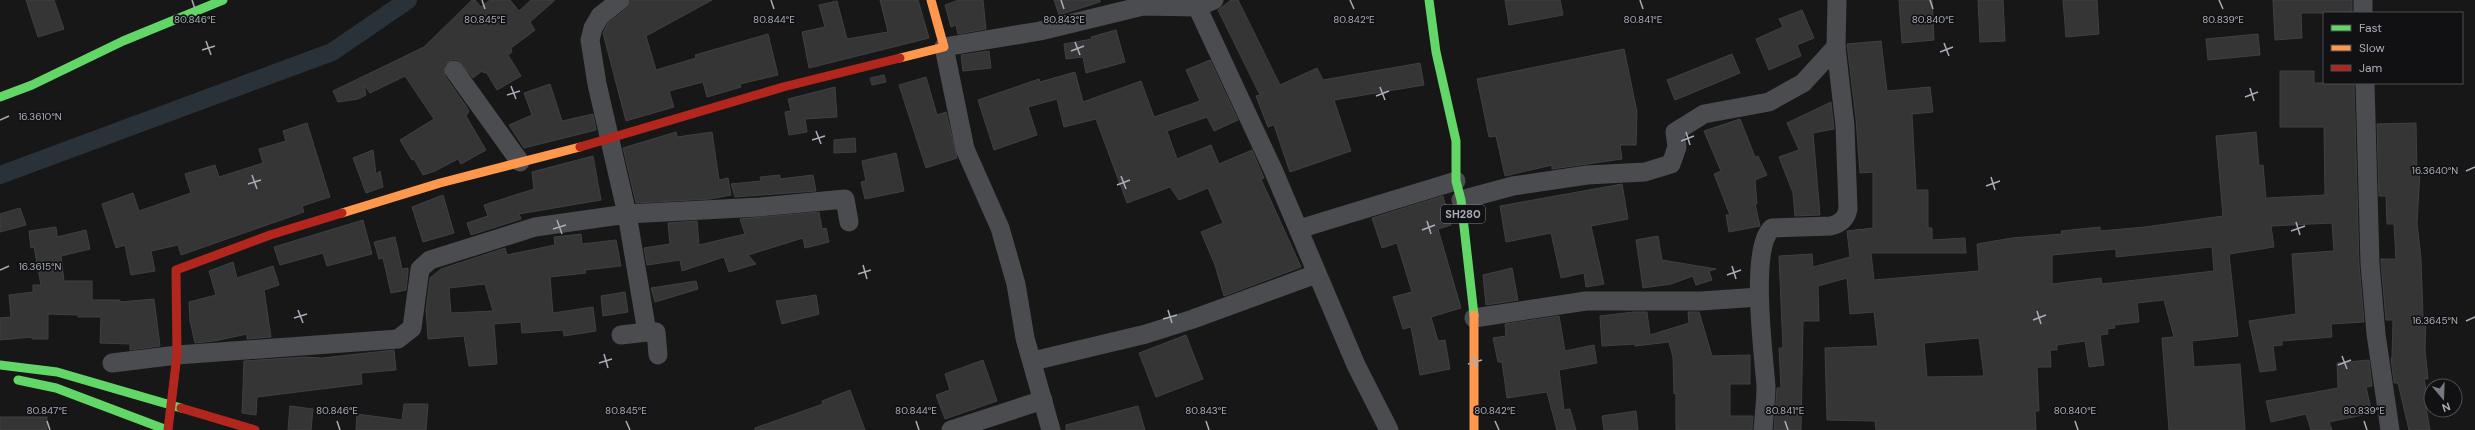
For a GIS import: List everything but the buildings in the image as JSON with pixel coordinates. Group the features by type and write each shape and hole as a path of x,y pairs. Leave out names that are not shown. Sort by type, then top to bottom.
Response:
{"street":[{"path":"0,97 32,84 123,41 223,0"},
{"path":"620,0 600,16 593,28 590,40 591,55 627,214 647,332"},
{"path":"931,0 944,47 965,150 1000,228 1016,284 1025,338 1033,360 1051,430"},
{"path":"7,378 56,388 167,430 177,355 176,270 270,235 440,183 610,139 738,100 944,47 1040,31 1144,6 1195,4 1214,0"},
{"name":"SH280","path":"1429,0 1436,52 1456,141 1456,181 1461,200 1474,318 1474,430"},
{"path":"1763,430 1766,390 1759,297 1761,256 1767,232 1772,228 1831,226 1840,223 1847,215 1848,209 1844,126 1836,47 1837,0"},
{"path":"2363,0 2363,12"},
{"path":"1195,4 1299,229 1316,274 1356,365 1389,430"},
{"path":"1461,200 1513,186 1587,175 1645,172 1671,164 1677,147 1675,132 1704,114 1769,102 1803,83 1836,47"},
{"path":"454,70 520,162"},
{"path":"2365,84 2370,264 2376,334 2390,430"},
{"path":"1299,229 1456,181"},
{"path":"112,363 177,355 398,339 412,328 420,269 430,260 535,227 627,214 760,207 845,199 848,222"},
{"path":"1033,360 1173,326 1316,274"},
{"path":"1474,318 1586,301 1701,301 1759,297"},
{"path":"621,335 656,332 658,355"},
{"path":"0,365 57,372 255,430"},
{"path":"951,430 1043,400"}],"waterway":[{"path":"0,175 332,52 408,0"}],"traffic: fast":[{"path":"0,97 32,85 123,41 223,0"},
{"path":"1429,0 1436,52 1456,141 1456,181 1461,200 1474,315"},
{"path":"0,365 57,372 181,408"},
{"path":"18,380 56,388 167,430"}],"traffic: slow":[{"path":"900,58 944,47 931,0"},
{"path":"342,213 440,183 580,147"},
{"path":"1474,315 1474,430"}],"traffic: jam":[{"path":"580,147 783,87 900,58"},
{"path":"168,430 177,355 176,270 270,235 342,213"},
{"path":"181,408 255,430"}]}
